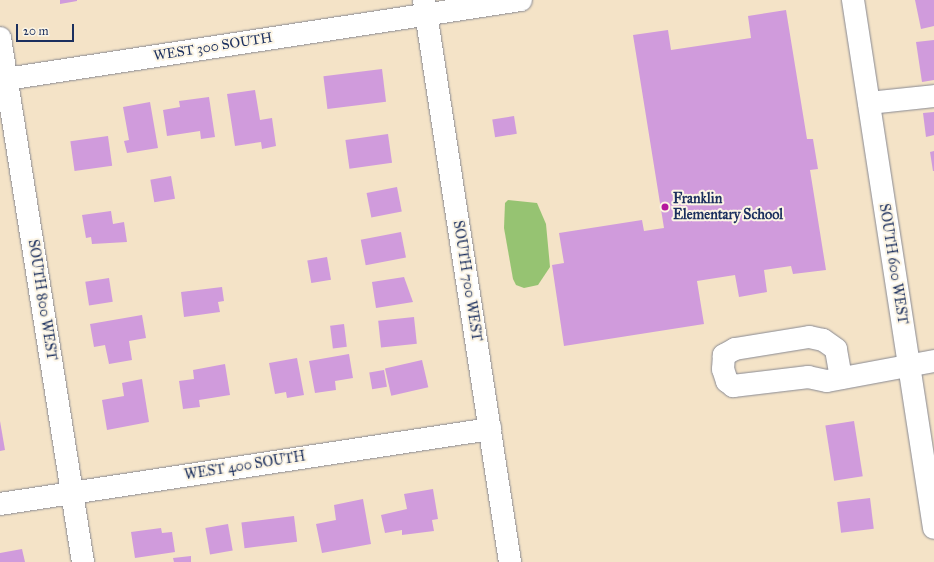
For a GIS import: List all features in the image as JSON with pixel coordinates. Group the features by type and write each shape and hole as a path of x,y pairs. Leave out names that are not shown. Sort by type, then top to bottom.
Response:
{"street":[{"name":"WEST 300 SOUTH","path":"3,79 425,7 521,0"},
{"name":"SOUTH 600 WEST","path":"853,0 934,525"},
{"name":"SOUTH 700 WEST","path":"425,7 510,562"},
{"name":"SOUTH 800 WEST","path":"0,38 3,79 83,562"},
{"path":"869,103 934,96"},
{"path":"834,379 836,350 823,340 810,337 735,349 724,354 723,369 727,381 734,386 808,377 834,379 934,361"},
{"name":"WEST 400 SOUTH","path":"0,504 490,429"}],"green space":[{"path":"508,200 537,203 546,224 550,267 538,285 524,288 516,285 513,279 504,228 505,203"}],"building":[{"path":"60,0 77,0 77,1 60,4"},
{"path":"915,0 934,0 934,26 921,29"},
{"path":"786,10 807,139 813,139 818,169 810,170 826,270 793,274 791,266 764,270 767,292 739,297 735,275 697,281 704,324 564,346 552,265 564,263 559,233 642,220 644,231 664,228 633,35 668,30 671,50 751,38 748,16"},
{"path":"934,40 934,80 922,82 916,42"},
{"path":"382,69 386,102 327,109 323,76"},
{"path":"255,90 260,120 272,118 276,146 262,149 261,142 235,146 227,94"},
{"path":"209,97 215,137 201,139 200,131 167,136 163,110 180,107 179,101"},
{"path":"150,102 158,148 127,153 124,141 129,140 123,107"},
{"path":"934,112 934,135 926,137 923,113"},
{"path":"514,116 517,134 495,137 492,119"},
{"path":"388,134 392,163 349,169 345,140"},
{"path":"108,136 112,166 75,171 70,141"},
{"path":"934,151 934,171 933,171 930,152"},
{"path":"171,176 175,199 154,202 150,180"},
{"path":"397,187 402,212 371,217 367,193"},
{"path":"111,211 113,224 124,222 127,242 92,244 91,237 86,238 82,215"},
{"path":"401,232 406,258 366,265 361,240"},
{"path":"327,257 331,280 311,283 307,260"},
{"path":"404,277 413,302 376,308 372,282"},
{"path":"109,278 113,302 89,305 85,282"},
{"path":"222,287 224,301 218,302 220,312 184,317 181,292"},
{"path":"142,315 146,338 129,341 132,360 109,364 105,345 94,347 90,324"},
{"path":"414,317 417,344 381,348 378,321"},
{"path":"344,324 347,347 333,349 330,326"},
{"path":"349,354 353,378 335,381 336,390 315,393 309,361"},
{"path":"297,358 304,395 287,398 286,392 275,394 269,363"},
{"path":"422,360 428,387 391,396 385,369"},
{"path":"225,364 230,395 199,400 200,407 183,409 179,381 194,379 193,370"},
{"path":"384,370 387,387 372,389 369,373"},
{"path":"142,379 149,422 107,430 102,400 124,396 122,383"},
{"path":"0,421 5,450 0,451"},
{"path":"854,421 863,476 834,481 825,426"},
{"path":"433,489 438,519 432,520 434,531 402,535 402,530 385,533 381,515 407,509 404,494"},
{"path":"870,498 874,529 841,533 837,502"},
{"path":"363,499 371,544 322,553 316,524 336,520 334,505"},
{"path":"294,516 297,542 245,548 241,522"},
{"path":"228,524 233,551 210,555 205,528"},
{"path":"161,528 162,533 172,532 175,552 135,558 131,532"},
{"path":"22,549 25,562 0,562 0,553"},
{"path":"191,556 191,562 174,562 173,558"}],"place":[{"name":"Franklin Elementary School","path":"665,207"}]}
